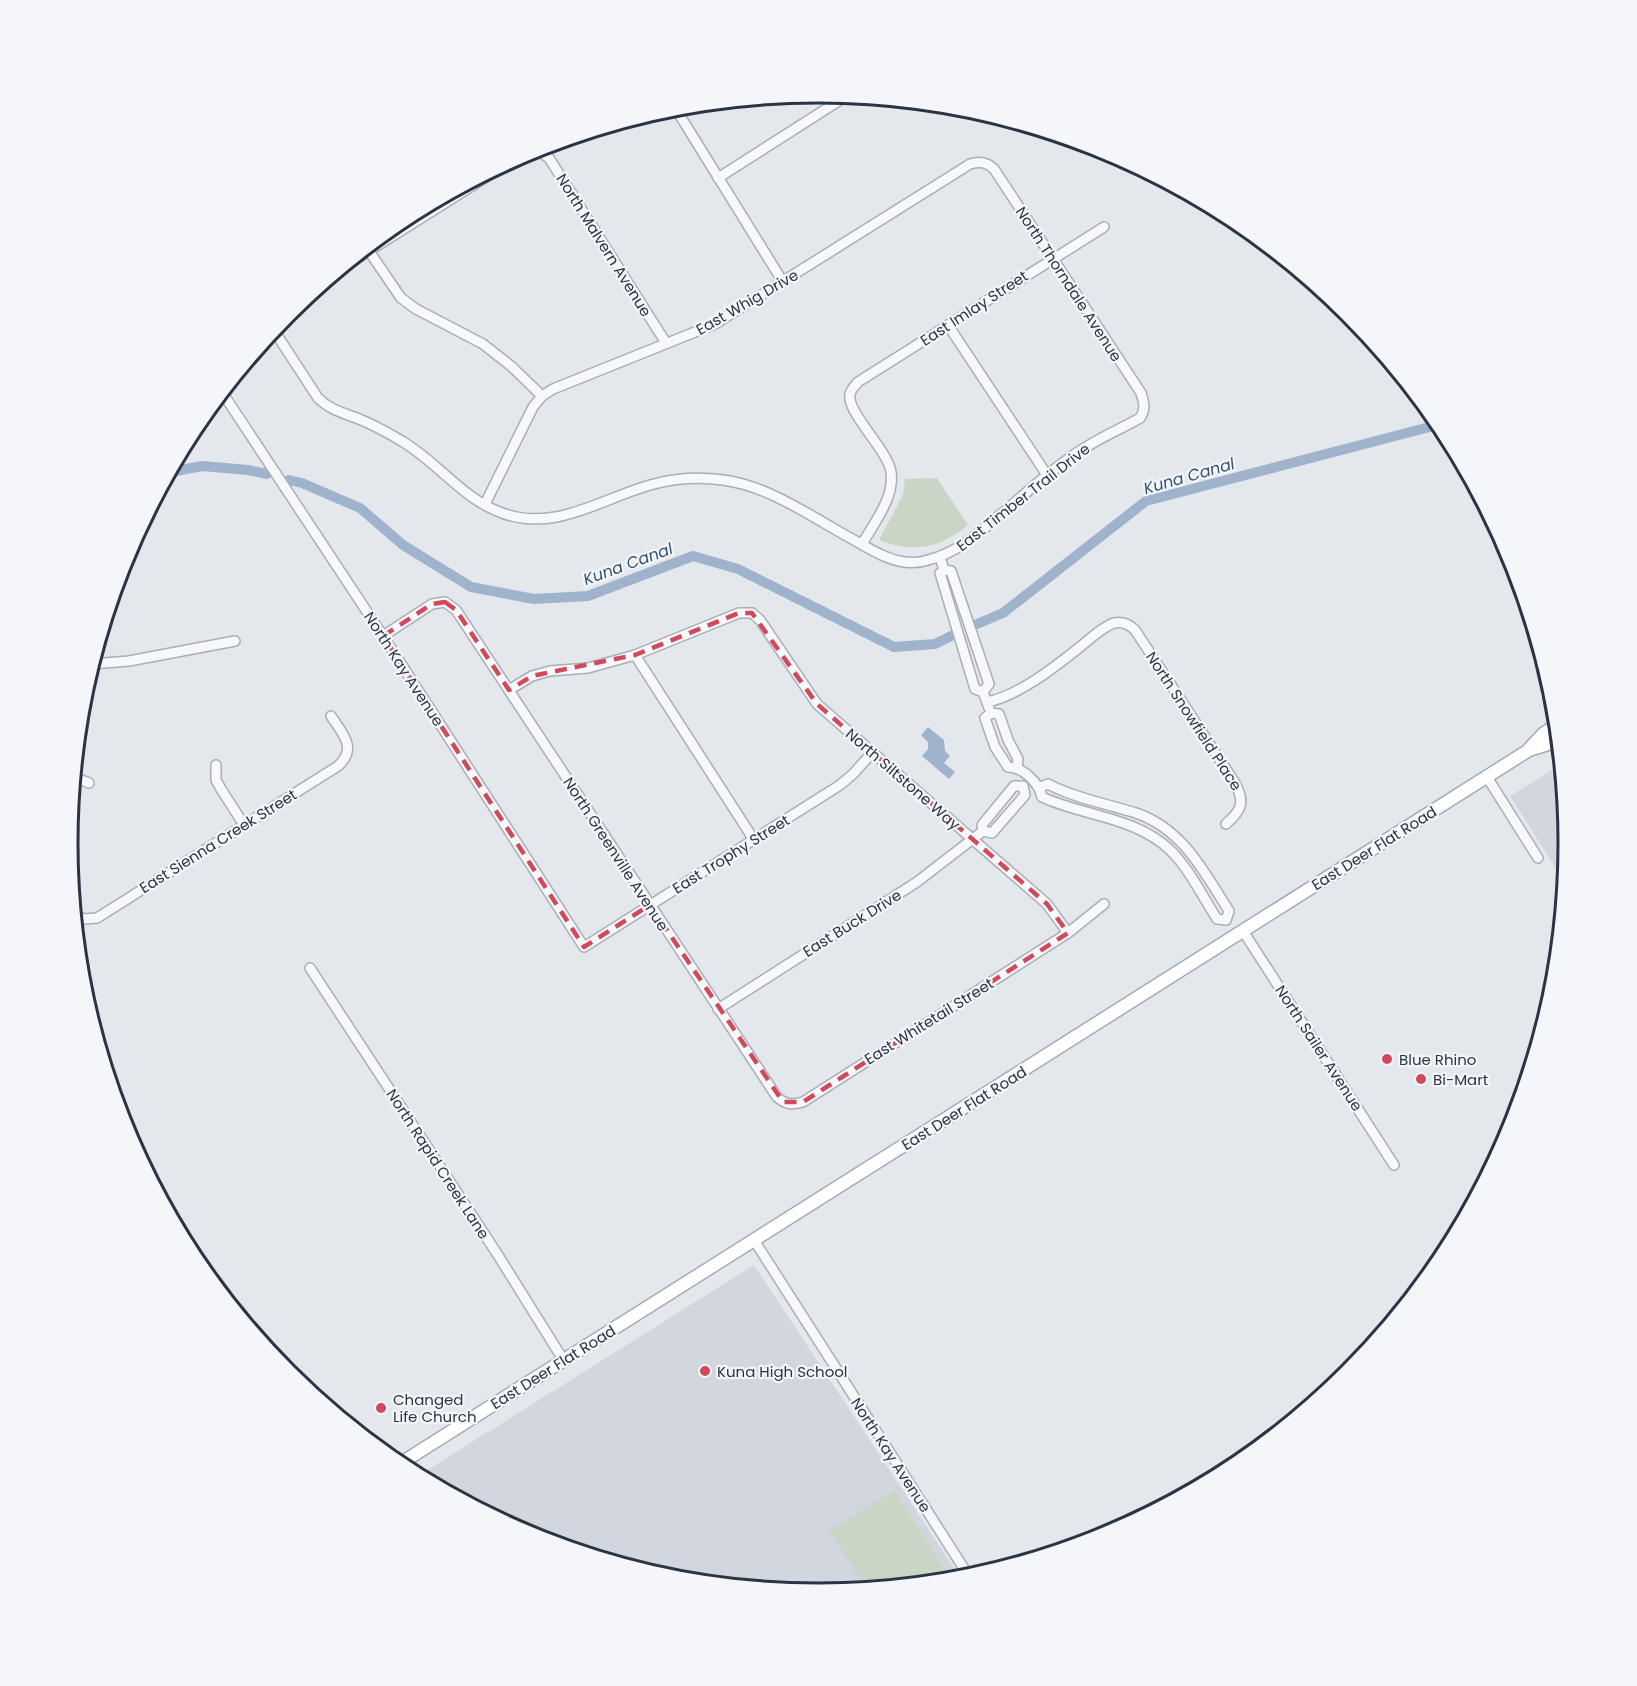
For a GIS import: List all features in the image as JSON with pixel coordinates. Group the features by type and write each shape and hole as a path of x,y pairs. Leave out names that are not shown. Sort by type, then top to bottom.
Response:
{"main road":[{"name":"East Deer Flat Road","path":"1529,750 1550,729"},
{"name":"East Deer Flat Road","path":"407,1459 1529,750 1552,741"}],"street":[{"path":"718,178 836,103"},
{"path":"680,116 783,282"},
{"name":"North Malvern Avenue","path":"545,155 549,158 666,343"},
{"name":"East Whig Drive","path":"542,396 553,389 715,324 970,164 984,162"},
{"name":"North Thorndale Avenue","path":"984,162 994,169 1141,393 1145,410"},
{"name":"East Imlay Street","path":"862,544 887,499 891,485 891,470 886,458 853,408 850,395 858,382 1104,226"},
{"path":"371,254 401,298 416,309 483,344 511,366 542,396 533,407 485,504"},
{"path":"948,325 1047,475"},
{"name":"East Timber Trail Drive","path":"278,337 325,405 402,441 421,453 466,494 503,513 523,518 561,517 654,484 680,479 726,480 761,490 881,555 905,562 925,561 940,557 967,543 1047,475 1096,440 1140,418 1145,410"},
{"name":"North Kay Avenue","path":"226,399 584,947"},
{"path":"940,557 944,570"},
{"path":"944,570 951,571 989,684 985,697"},
{"path":"944,570 940,573 975,689 985,697 991,713"},
{"name":"North Greenville Avenue","path":"383,636 432,604 445,602 456,610 777,1097 789,1104"},
{"name":"North Siltstone Way","path":"635,655 739,612 752,613 760,620 817,704 1047,904 1068,933"},
{"name":"North Snowfield Place","path":"985,697 1015,692 1068,657 1107,626 1123,622 1135,630 1236,783 1241,794 1241,804 1237,814 1226,824"},
{"path":"100,663 129,661 235,641"},
{"path":"509,690 532,676 550,671 588,668 635,655 754,840"},
{"path":"1017,767 1008,766 995,747 985,718 991,713 999,714 1008,740 1018,759 1017,767 1027,782 1040,788"},
{"name":"East Sienna Creek Street","path":"82,917 97,918 338,766 348,754 348,747 331,716"},
{"name":"East Trophy Street","path":"584,947 847,780 872,753"},
{"path":"216,765 216,780 244,825"},
{"path":"1487,777 1538,858"},
{"path":"81,780 89,783"},
{"name":"East Buck Drive","path":"1027,782 1025,795 992,833 983,831 982,825 1014,786 1027,782"},
{"path":"1048,784 1061,791 1144,816 1167,828 1197,861 1229,911 1226,920 1217,919 1178,858 1159,840 1131,826 1056,804 1042,797 1040,788 1048,784"},
{"name":"East Buck Drive","path":"718,1008 917,882 983,831"},
{"name":"East Whitetail Street","path":"789,1104 803,1101 1068,933 1104,904"},
{"name":"North Sailer Avenue","path":"1226,920 1240,933 1394,1165"},
{"name":"North Rapid Creek Lane","path":"310,968 564,1360"},
{"name":"North Kay Avenue","path":"754,1240 964,1569"}],"highlighted area":[{"path":"445,602 456,610 509,690 532,676 635,655 739,613 752,613 817,704 1047,904 1068,933 803,1102 783,1102 650,905 584,947 383,636 432,604"}],"shaded area":[{"path":"1555,768 1559,843 1558,873 1555,867 1510,796"},
{"name":"Kuna High School","path":"754,1265 956,1570 867,1582 818,1583 770,1582 674,1569 580,1544 535,1527 491,1507 426,1471"}],"green space":[{"path":"937,478 968,525 947,539 927,546 906,547 881,541 880,538 903,495 905,479"},
{"path":"894,1490 946,1572 862,1582 829,1531"}],"water":[{"path":"928,727 944,740 945,751 950,756 944,763 955,772 949,779 922,756 928,749 928,742 921,735"}],"waterway":[{"name":"Kuna Canal","path":"977,624 1003,613 1146,501 1430,427"},
{"name":"Kuna Canal","path":"179,470 202,466 267,474"},
{"name":"Kuna Canal","path":"289,480 302,483 360,508 403,545 471,587 534,599 588,596 693,556 738,569 894,647 935,644 951,636"}],"place":[{"name":"Blue Rhino","path":"1387,1059"},
{"name":"Bi-Mart","path":"1421,1079"},
{"name":"Kuna High School","path":"705,1371"},
{"name":"Changed Life Church","path":"381,1408"}]}
